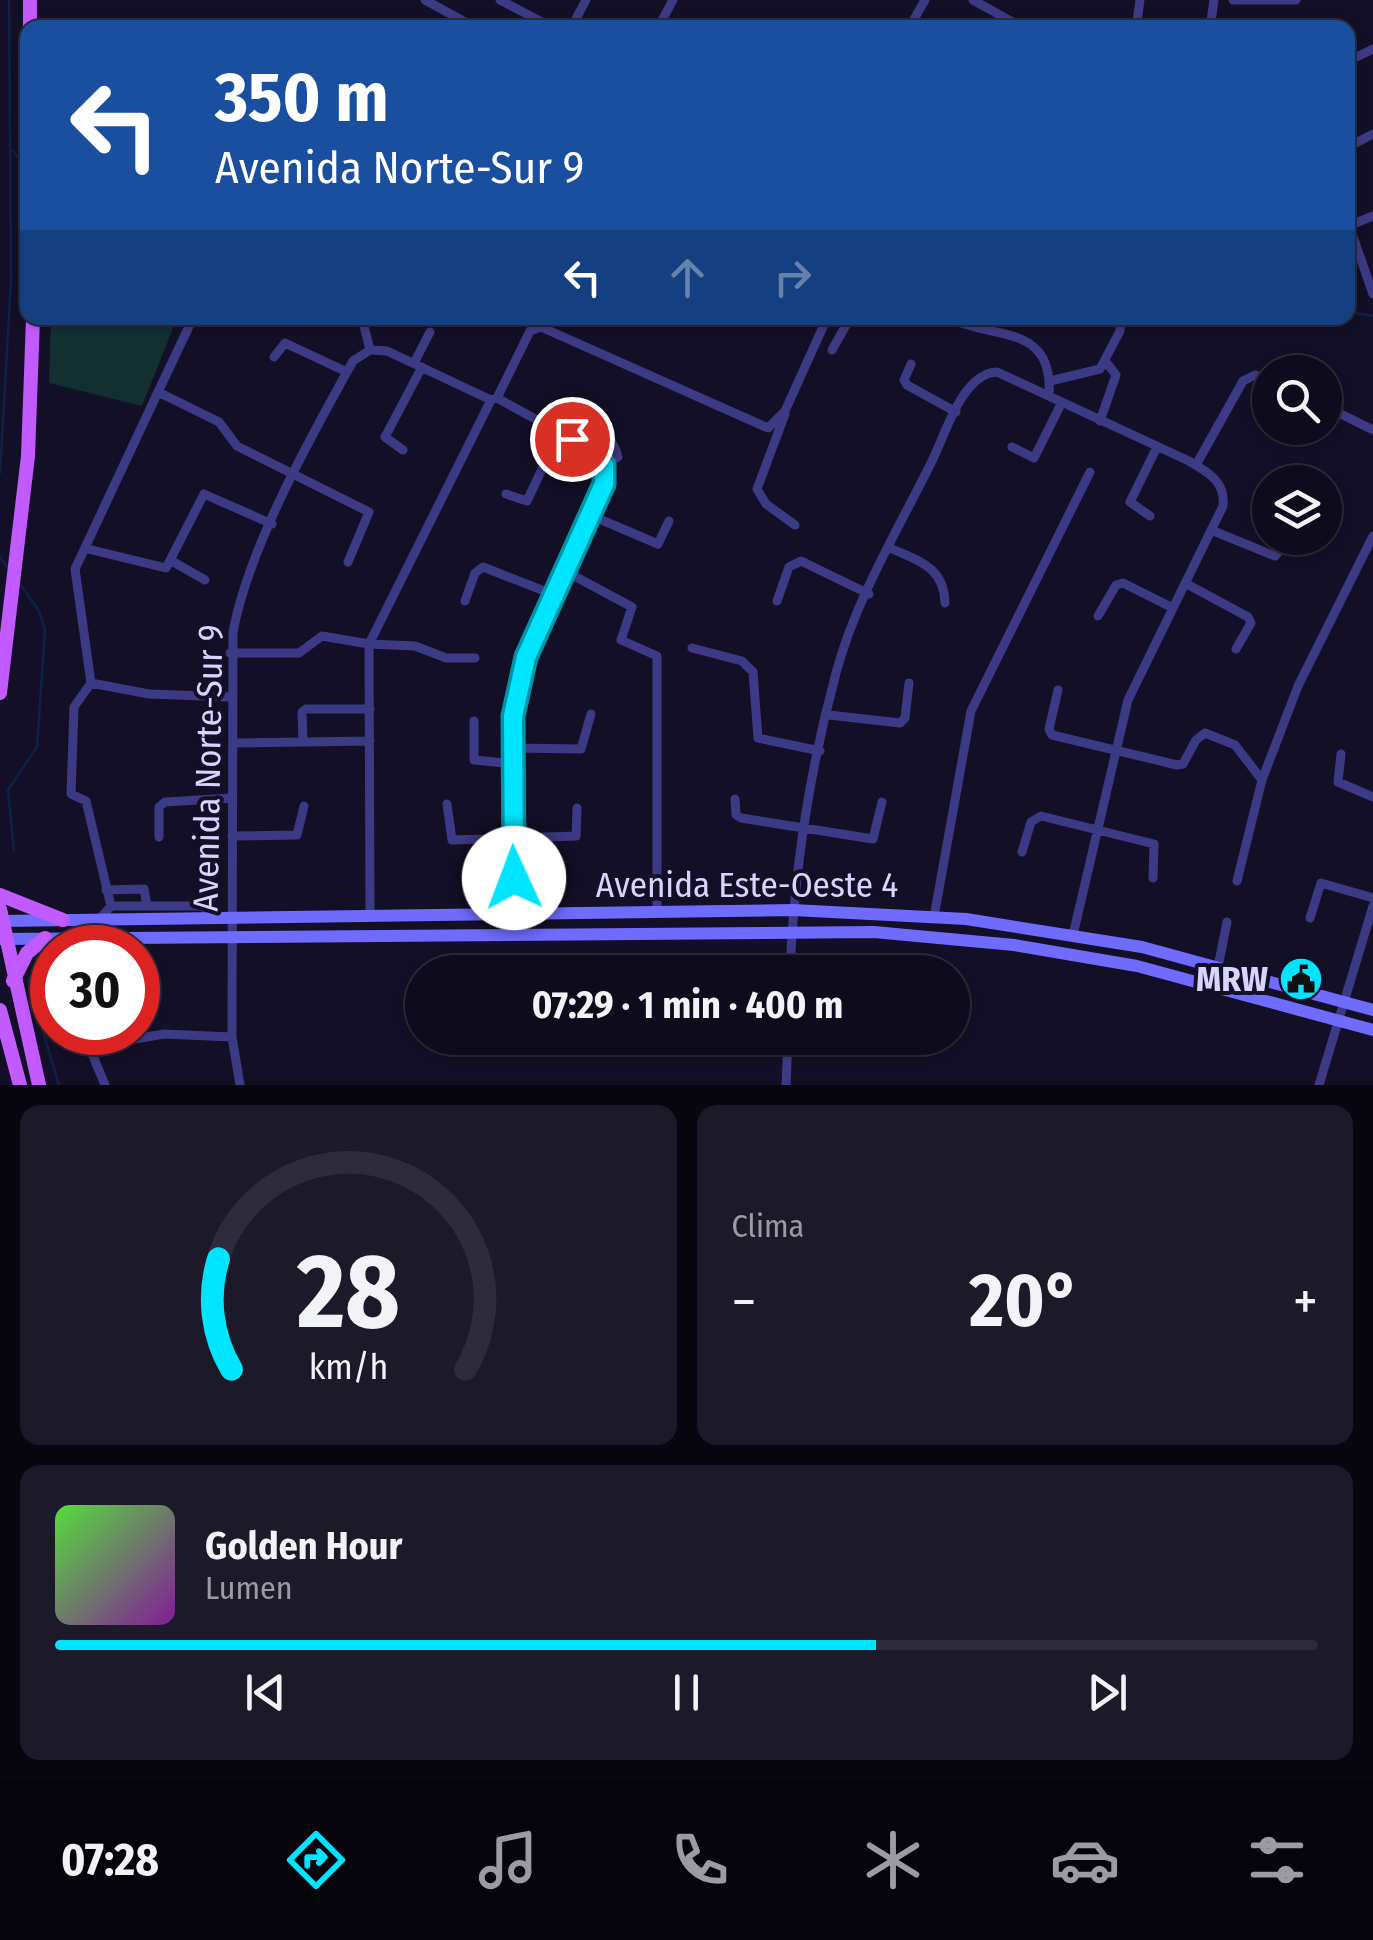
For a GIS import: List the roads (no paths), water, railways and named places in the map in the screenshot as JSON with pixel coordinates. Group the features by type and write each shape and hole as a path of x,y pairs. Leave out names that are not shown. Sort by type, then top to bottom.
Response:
{"main road":[{"path":"0,692 28,456 33,325"},
{"path":"0,895 56,920"},
{"name":"Avenida Este-Oeste 4","path":"0,917 98,921 793,910 934,917 1073,935 1218,967 1373,1010"},
{"path":"0,917 2,939 39,1085"},
{"path":"160,938 874,932 1064,952 1137,966 1373,1030"},
{"path":"2,939 30,938"},
{"path":"13,982 30,951"},
{"path":"0,966 29,1085"},
{"path":"0,1010 17,1085"},
{"path":"0,1032 17,1085"}],"street":[{"path":"426,0 462,20"},
{"path":"500,0 537,20"},
{"path":"973,0 1009,20"},
{"path":"1233,0 1296,0"},
{"path":"1355,245 1373,294"},
{"path":"112,906 86,801 71,794 74,707 91,683 75,568 88,548 190,325"},
{"path":"364,325 370,350 387,351 494,399 572,439 604,466 604,484 526,657 513,716 516,915"},
{"path":"794,525 766,504 757,489 785,411 825,325"},
{"path":"832,350 846,325"},
{"path":"972,325 1025,340 1044,361 1050,381 1049,396"},
{"path":"1050,381 1100,369 1120,325"},
{"path":"370,915 369,644 530,331 541,326 763,429 785,411"},
{"path":"402,450 384,437 430,332"},
{"path":"274,357 285,343 347,372"},
{"name":"Avenida Norte-Sur 9","path":"240,1085 232,1037 230,654 241,590 347,372 353,361 370,350"},
{"path":"1100,421 1116,375 1106,362"},
{"path":"911,364 904,380 907,385 956,412"},
{"path":"791,955 805,829 836,673 888,547 956,412 977,377 987,372 997,372 1196,465 1218,481 1224,496 1128,700 1073,935"},
{"path":"1196,465 1243,381 1252,377"},
{"path":"158,392 219,422 237,446 368,512 348,562"},
{"path":"1012,447 1034,458 1062,402"},
{"path":"1342,414 1373,430"},
{"path":"572,439 579,428 607,436 615,443 618,457 604,466"},
{"path":"506,494 526,501 559,433"},
{"path":"1150,516 1130,502 1157,446"},
{"path":"934,917 970,711 1090,472"},
{"path":"88,548 160,570 170,560 204,494 272,524"},
{"path":"590,515 658,544 669,521"},
{"path":"1211,530 1252,546"},
{"path":"1237,881 1262,780 1298,686 1373,536"},
{"path":"888,547 936,570 944,583 944,602"},
{"path":"170,560 205,580"},
{"path":"777,601 789,567 801,561 868,594"},
{"path":"464,601 475,573 483,567 552,594"},
{"path":"563,570 632,607 622,640 657,656 658,912"},
{"path":"1098,616 1116,585 1123,584 1173,608"},
{"path":"1185,584 1248,617 1250,622 1236,649"},
{"path":"230,654 299,653 322,636 415,646 446,658 475,658"},
{"path":"692,648 742,661 753,672 758,738 820,751"},
{"path":"91,683 149,694 231,697"},
{"path":"829,714 900,723 905,718 909,683"},
{"path":"1058,690 1049,729 1052,734 1177,766 1184,764 1196,740 1205,733 1236,746 1262,780"},
{"path":"303,741 302,712 306,710 370,709"},
{"path":"515,748 582,749 592,714"},
{"path":"474,721 474,760 514,764"},
{"path":"233,743 370,741"},
{"path":"1342,754 1338,782 1373,797"},
{"path":"159,838 158,807 165,802 232,798"},
{"path":"735,799 736,814 741,818 872,839 882,802"},
{"path":"447,804 452,840 576,836 577,808"},
{"path":"232,836 297,835 304,806"},
{"path":"1022,852 1031,822 1040,816 1154,844 1153,878"},
{"path":"1310,918 1321,883 1373,902 1368,938 1319,1085"},
{"path":"106,890 144,889 147,906"},
{"path":"98,921 112,906 203,906 213,919"},
{"path":"1218,967 1228,922"},
{"path":"105,1085 93,1056 100,1044 164,1034 232,1037"},
{"path":"786,1085 787,1055"}],"waterway":[{"path":"0,473 11,280 9,0"},
{"path":"13,151 20,159"},
{"path":"1355,313 1373,316"},
{"path":"0,557 9,570"},
{"path":"14,851 8,790 37,747 45,630 39,611 20,584"},
{"path":"28,979 30,986"},
{"path":"50,1055 59,1085"}],"place":[{"name":"MRW","path":"1301,979"}]}
